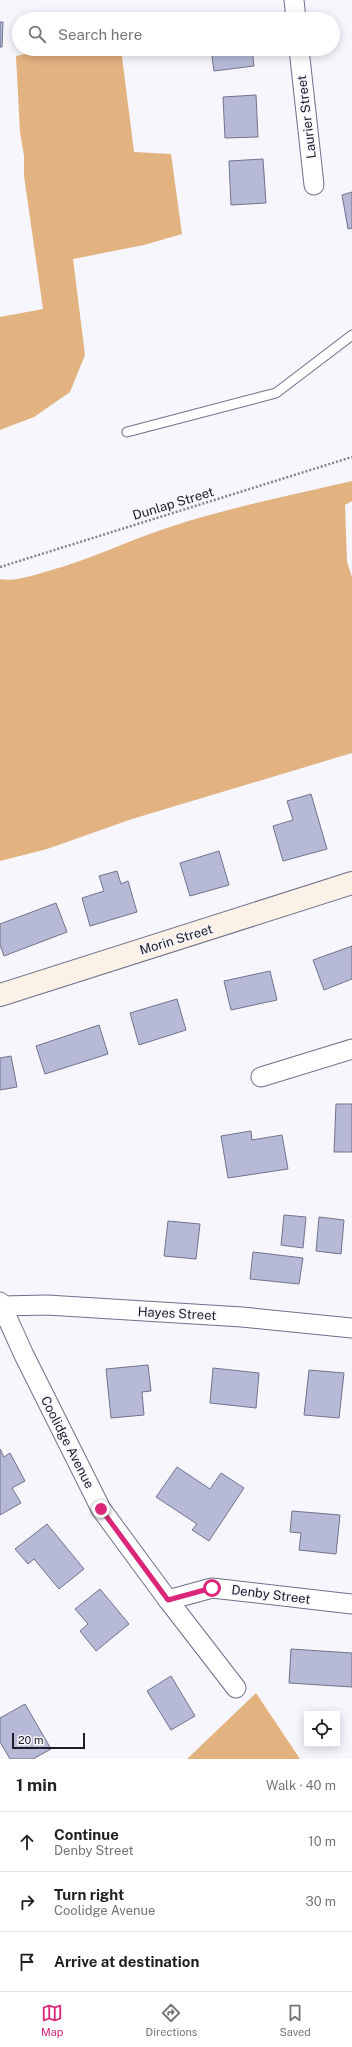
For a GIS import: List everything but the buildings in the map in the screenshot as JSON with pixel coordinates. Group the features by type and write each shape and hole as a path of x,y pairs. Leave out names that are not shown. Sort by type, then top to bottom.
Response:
{"street":[{"path":"294,0 295,12"},
{"name":"Laurier Street","path":"300,56 314,185"},
{"name":"Morin Street","path":"0,995 352,883"},
{"path":"261,1077 352,1049"},
{"name":"Hayes Street","path":"1,1304 234,1316 352,1328"},
{"name":"Coolidge Avenue","path":"1,1304 101,1509 168,1600 236,1688"},
{"name":"Denby Street","path":"168,1600 212,1588 352,1604"}],"lane":[{"path":"127,432 276,393 352,335"}],"path":[{"name":"Dunlap Street","path":"0,567 352,457"}],"shaded area":[{"path":"16,56 122,56 134,152 171,154 182,234 144,245 73,259 85,355 70,392 34,417 0,430 0,317 43,309 24,176 24,156 20,132"},
{"path":"352,481 352,501 345,505 347,562 352,577 352,753 132,819 47,849 0,861 0,579 7,580 22,578 62,567 195,519"},
{"path":"256,1693 300,1759 187,1759"}],"route":[{"path":"101,1509 168,1600 212,1588"}]}
